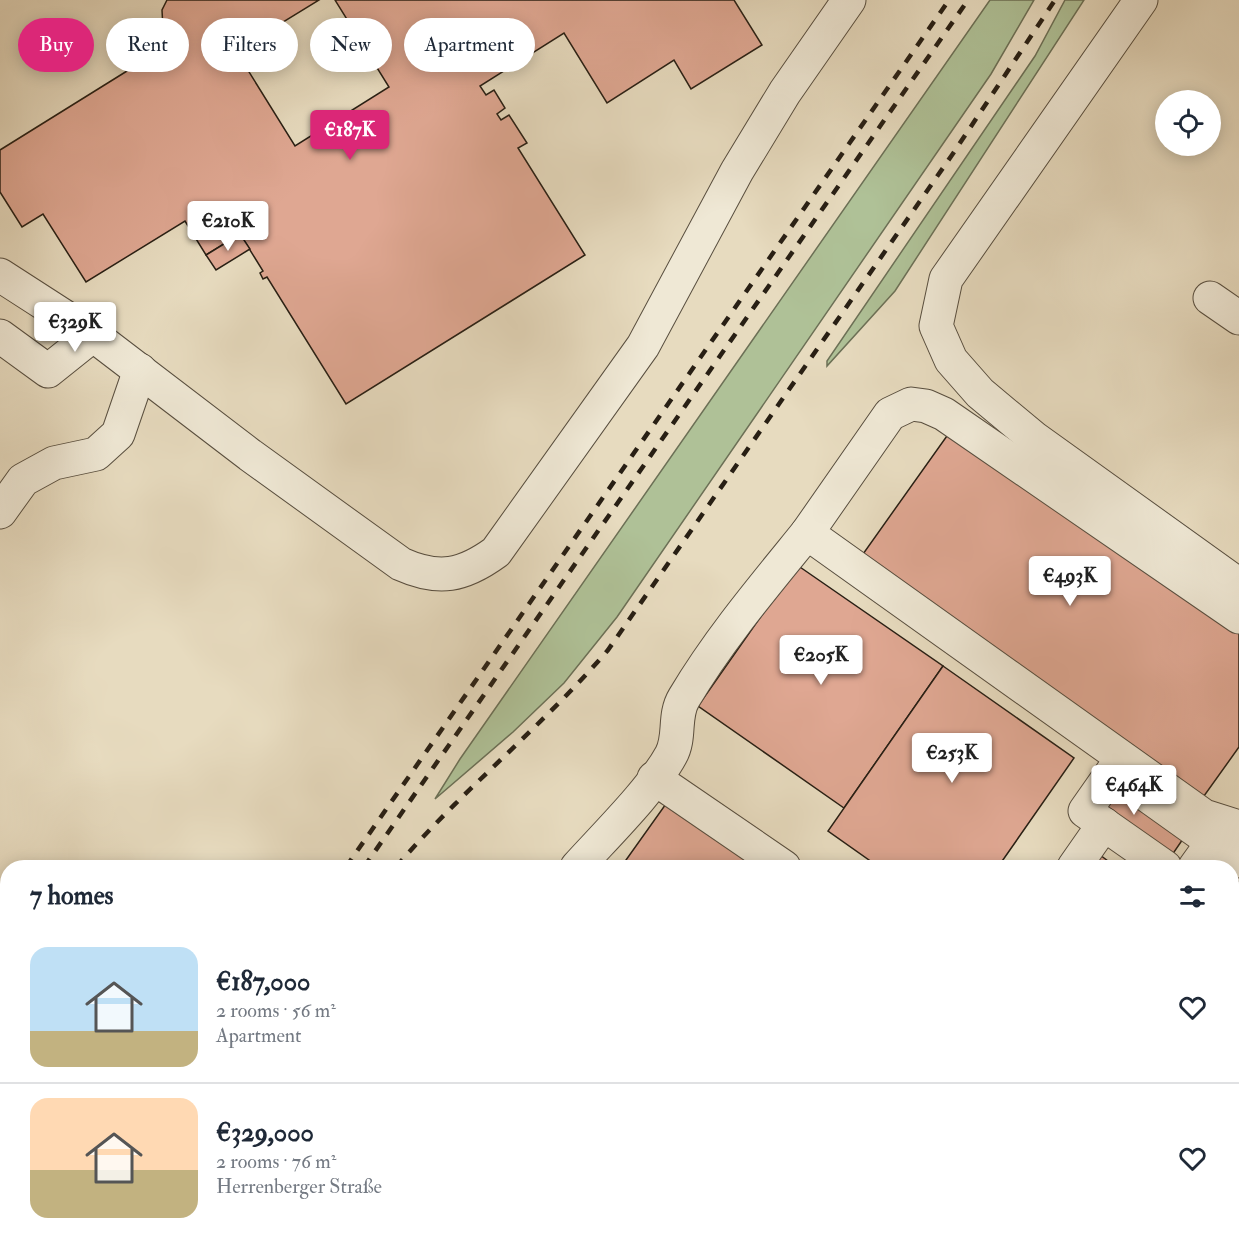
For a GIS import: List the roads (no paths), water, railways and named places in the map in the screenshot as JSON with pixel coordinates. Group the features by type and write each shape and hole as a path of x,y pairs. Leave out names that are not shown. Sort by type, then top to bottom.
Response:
{"street":[{"path":"0,275 93,335 354,533 401,564 420,573 442,576 480,563 496,552 643,346 761,131 785,92 849,0"},
{"path":"1140,0 946,279 936,326 951,360 980,393 1034,438 1239,585"},
{"path":"1210,298 1239,318"},
{"path":"0,336 48,371 93,335"},
{"path":"0,512 23,480 54,463 96,454 118,434 140,370"},
{"path":"583,860 671,755 677,738 676,723 682,700 742,615 807,533 890,414 911,404 926,406 944,414 1239,617"},
{"path":"807,533 1204,816 1215,845"},
{"path":"1156,860 1085,811 1113,771 1238,860"},
{"path":"654,778 774,860"},
{"path":"1079,860 1104,825"}],"railway":[{"path":"351,860 949,0"},
{"path":"369,860 968,0"},
{"path":"402,860 448,811 556,706 608,650 952,155 1055,0"}]}
